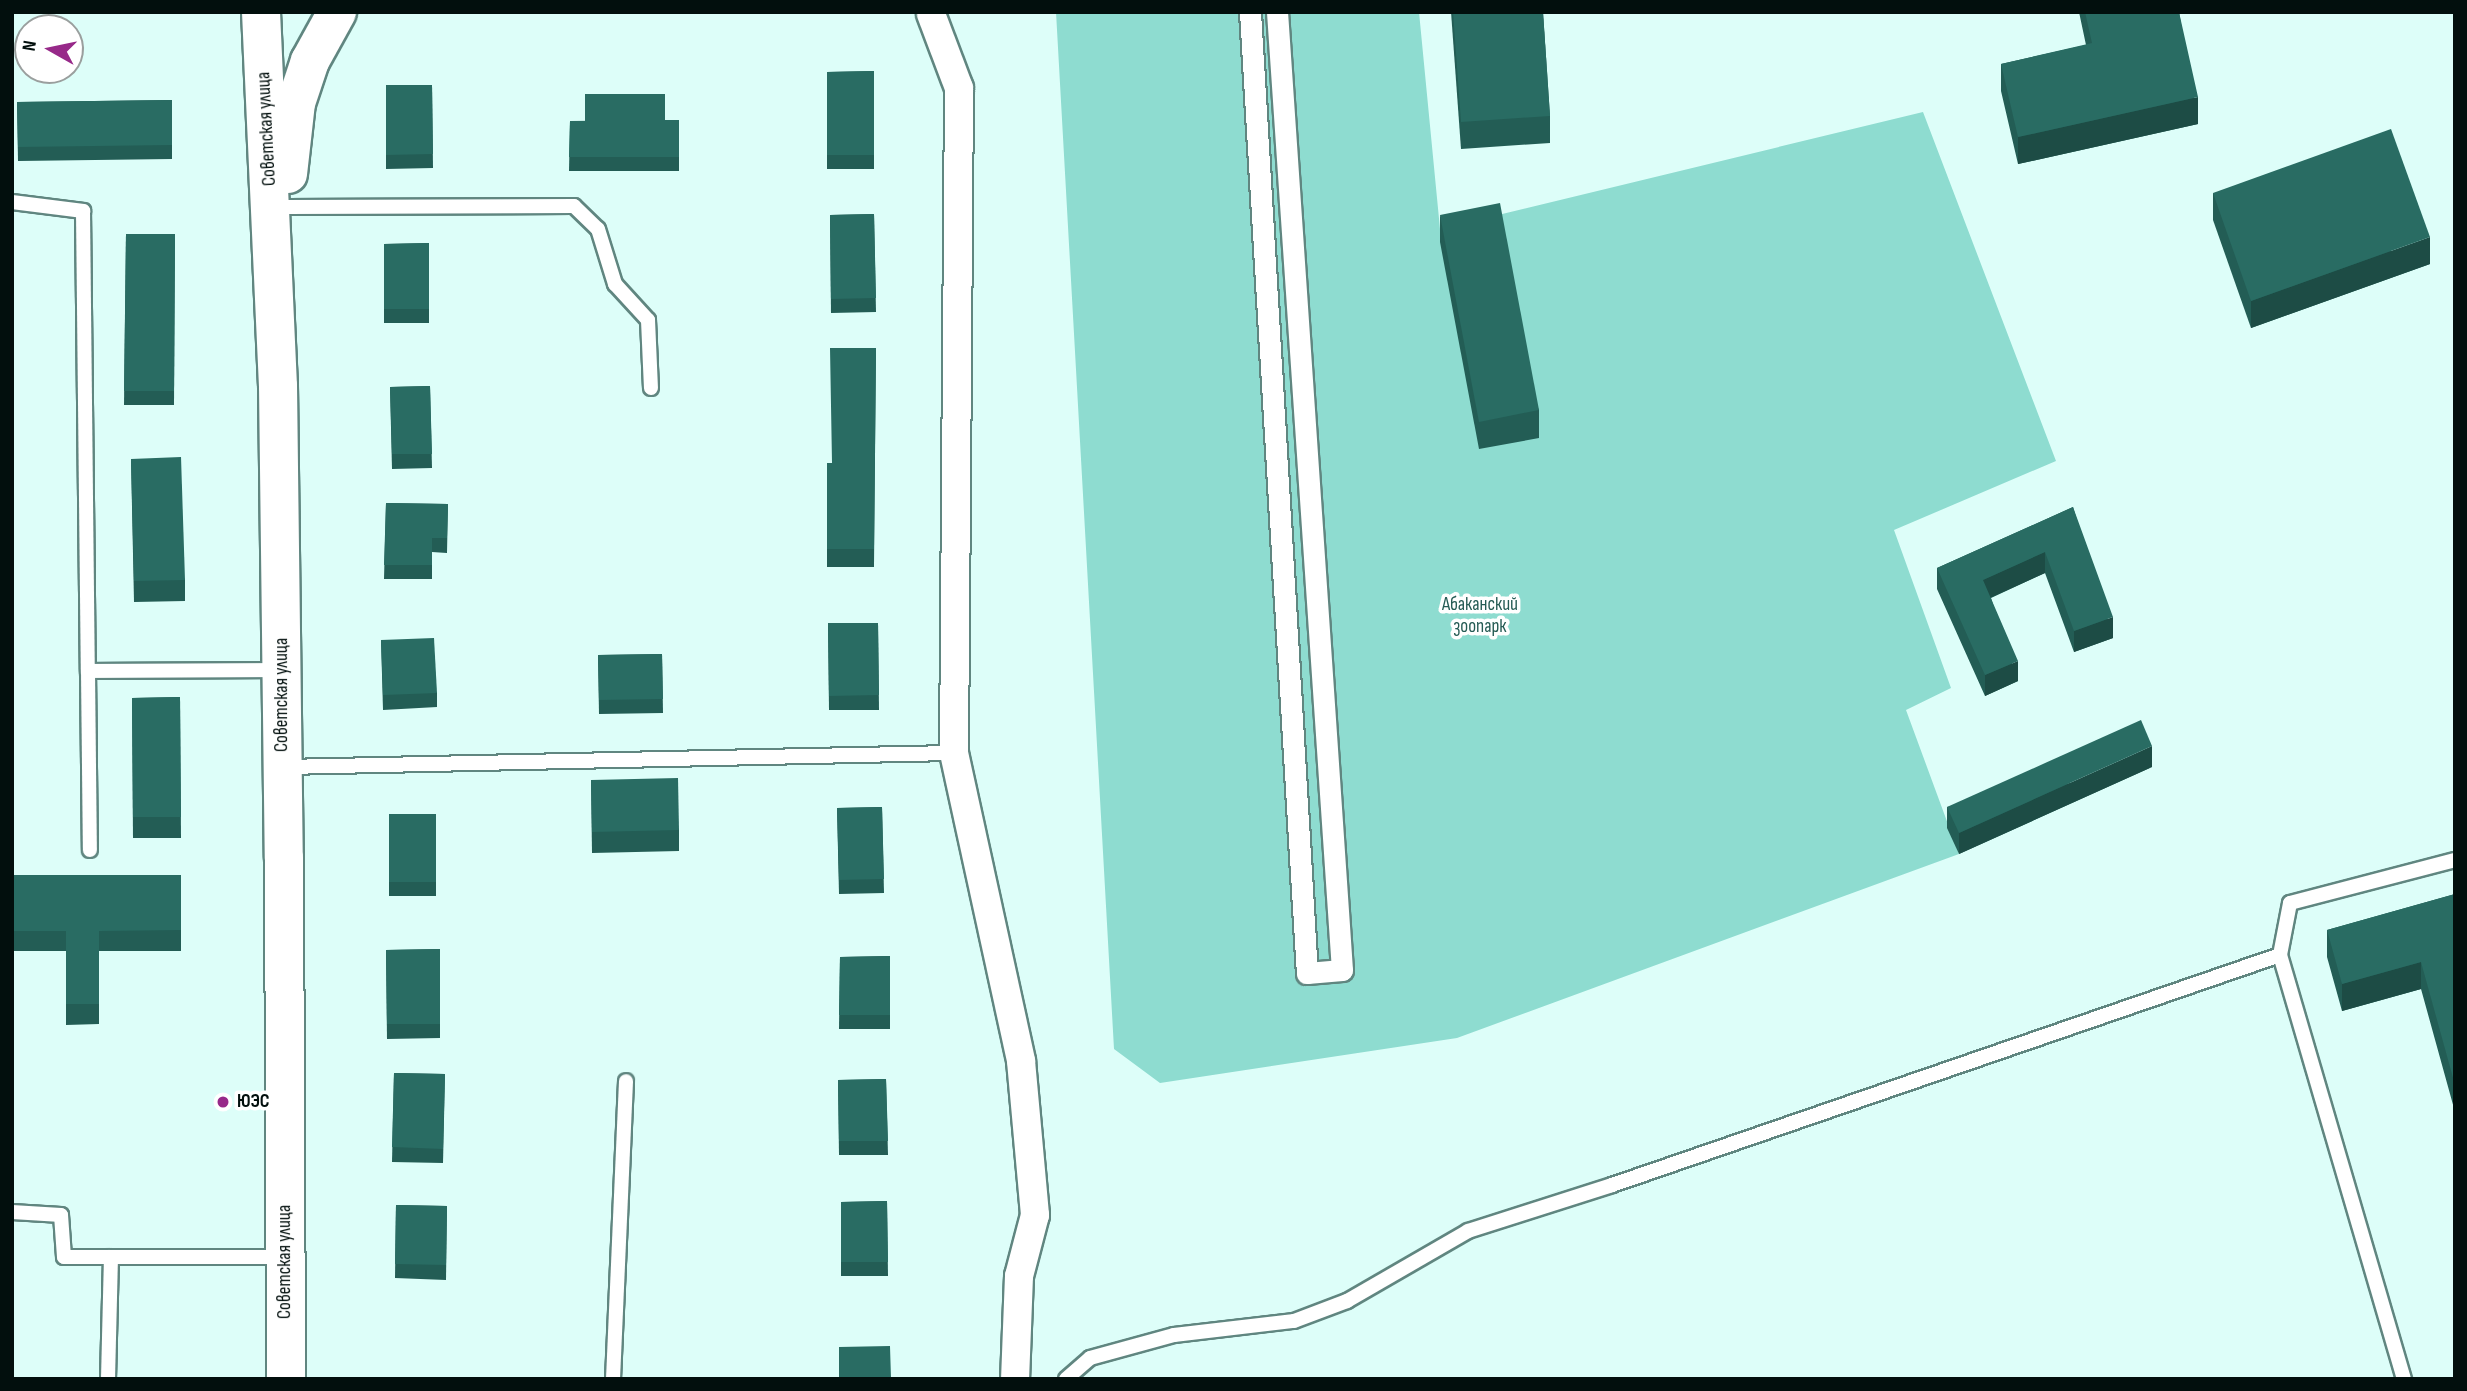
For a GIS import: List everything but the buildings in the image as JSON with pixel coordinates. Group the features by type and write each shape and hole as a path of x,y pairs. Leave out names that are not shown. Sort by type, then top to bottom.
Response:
{"main road":[{"name":"Советская улица","path":"261,12 276,316 282,670 286,1379"},
{"path":"276,316 296,103 310,61 337,12"}],"street":[{"path":"1250,12 1307,973 1342,970 1278,12"},
{"path":"931,13 959,88 954,753 1021,1061 1035,1215 1019,1276 1015,1379"}],"lane":[{"path":"12,202 83,211 90,850"},
{"path":"286,207 574,206 598,229 615,284 648,320 651,388"},
{"path":"88,671 282,670"},
{"path":"282,767 954,753"},
{"path":"2404,1379 2280,955 2290,903 2455,860"},
{"path":"1066,1379 1090,1358 1174,1335 1294,1321 1347,1301 1468,1231 1612,1185 2280,955"},
{"path":"613,1379 626,1081"},
{"path":"12,1212 61,1215 64,1257 285,1257"},
{"path":"108,1379 111,1258"}],"green space":[{"name":"Абаканский зоопарк","path":"1056,12 1419,12 1440,229 1923,112 2056,461 1894,530 1951,688 1906,710 1959,854 1457,1038 1160,1083 1114,1049"}],"place":[{"name":"ЮЭС","path":"223,1102"}]}
